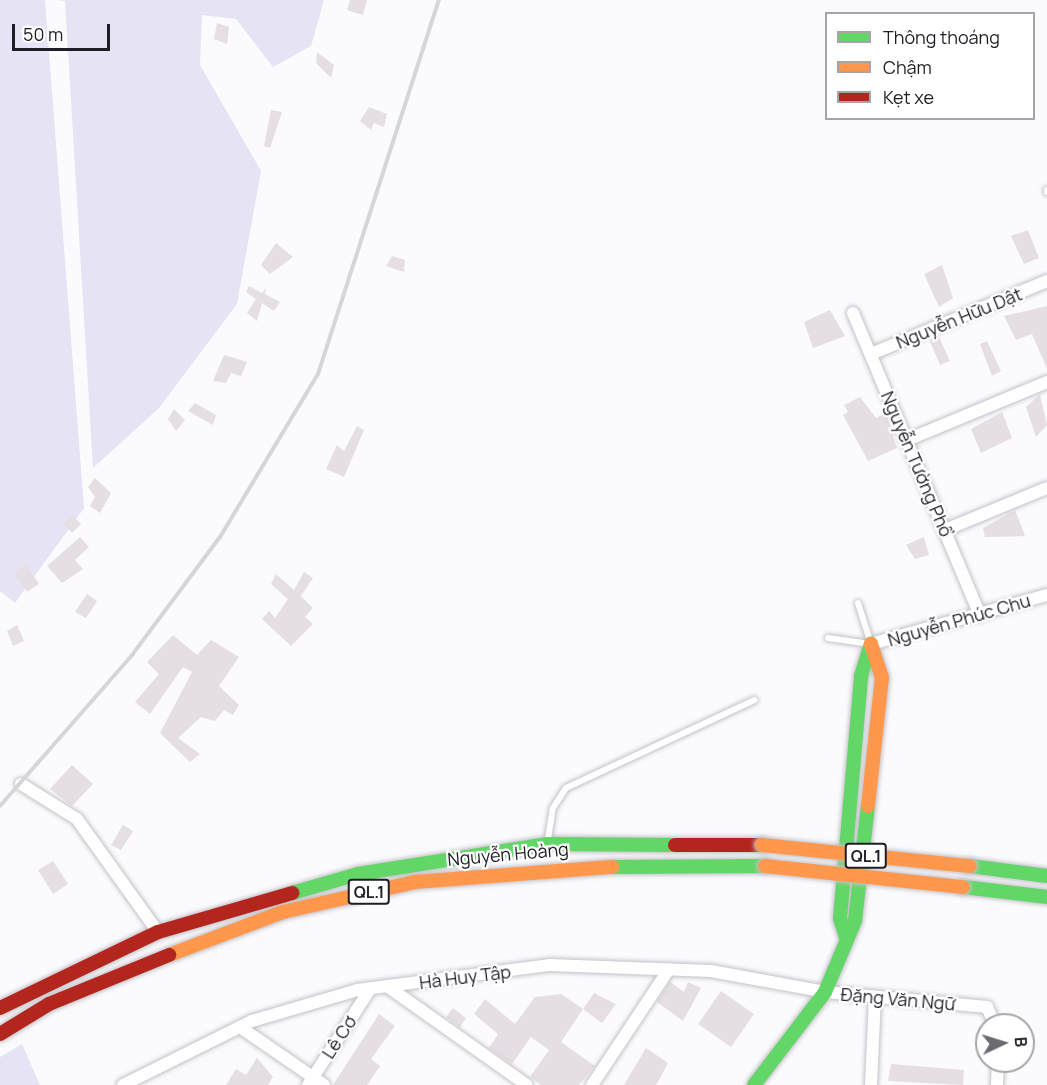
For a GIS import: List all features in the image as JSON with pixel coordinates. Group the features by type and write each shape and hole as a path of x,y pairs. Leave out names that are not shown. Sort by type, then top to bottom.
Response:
{"main road":[{"path":"846,937 840,918 861,675 871,644"},
{"path":"754,1085 825,992 846,937 855,921 882,678 871,644"},
{"name":"Nguyễn Hoàng","path":"0,1008 158,932 358,874 547,844 762,845 1047,876"},
{"name":"Nguyễn Hoàng","path":"0,1034 49,1004 130,969 283,912 415,882 555,867 765,866 1047,897"}],"street":[{"name":"Nguyễn Hữu Dật","path":"871,354 1047,281"},
{"name":"Nguyễn Tường Phổ","path":"853,313 980,615"},
{"path":"907,441 1047,382"},
{"path":"945,530 1047,488"},
{"name":"Nguyễn Phúc Chu","path":"871,644 1047,595"},
{"path":"21,784 77,819 158,932"},
{"path":"851,793 869,796"},
{"name":"Hà Huy Tập","path":"123,1085 240,1027 387,986 550,965 711,971 825,992"},
{"path":"592,1085 669,969"},
{"path":"387,986 527,1085"},
{"name":"Lê Cơ","path":"311,1081 370,989"},
{"name":"Đặng Văn Ngữ","path":"825,992 987,1007 989,1013"},
{"path":"871,1085 875,996"},
{"path":"240,1027 311,1081 324,1085"}],"lane":[{"path":"828,638 871,644 858,603"},
{"path":"547,844 553,808 566,789 755,700"}],"shaded area":[{"path":"0,0 45,0 84,508 15,603 0,591"},
{"path":"58,0 324,0 311,46 273,67 236,19 202,15 200,65 261,171 237,304 159,408 93,468 65,1"},
{"path":"22,1044 40,1085 0,1085 0,1057"}],"building":[{"path":"350,0 367,0 363,15 347,10"},
{"path":"217,23 229,27 227,44 214,39"},
{"path":"317,52 334,65 331,78 316,63"},
{"path":"369,107 387,114 384,127 374,123 371,130 360,121"},
{"path":"271,110 282,112 270,148 264,146"},
{"path":"1028,230 1039,258 1024,264 1011,236"},
{"path":"276,243 293,257 270,274 261,265"},
{"path":"392,256 405,260 404,272 386,266"},
{"path":"942,265 953,298 939,307 924,274"},
{"path":"249,286 262,293 266,288 265,294 280,302 274,311 262,303 257,321 247,313 256,299 246,292"},
{"path":"1047,306 1047,369 1032,334 1016,340 1004,316"},
{"path":"830,310 845,336 813,348 804,322"},
{"path":"938,335 950,361 940,365 929,339"},
{"path":"987,341 1001,371 992,376 980,344"},
{"path":"224,355 247,362 241,376 231,373 226,383 213,381"},
{"path":"1040,394 1047,425 1036,437 1026,407"},
{"path":"860,397 876,418 886,413 897,448 868,461 843,415 848,412 844,405"},
{"path":"195,403 216,415 213,425 188,411"},
{"path":"174,409 185,420 176,431 168,419"},
{"path":"1002,412 1012,438 981,453 971,429"},
{"path":"357,426 364,430 344,477 326,469 337,445 344,451"},
{"path":"95,478 111,493 100,513 90,506 95,497 88,487"},
{"path":"1015,510 1025,536 985,537 983,528"},
{"path":"72,514 81,524 72,533 63,523"},
{"path":"80,537 89,547 75,560 83,569 62,583 47,566"},
{"path":"924,537 929,555 915,559 906,545"},
{"path":"26,565 39,584 27,592 14,573"},
{"path":"304,572 313,578 301,596 313,608 305,617 313,624 291,646 262,619 269,611 275,618 288,599 271,584 276,574 294,590"},
{"path":"87,594 97,601 86,618 75,612"},
{"path":"17,625 24,641 13,646 7,631"},
{"path":"173,635 197,655 211,640 239,657 219,686 239,705 233,715 224,710 215,721 201,717 178,738 200,754 190,762 160,733 192,672 183,667 150,714 135,702 159,674 147,662"},
{"path":"72,765 93,784 72,806 50,789"},
{"path":"123,825 133,831 121,850 111,845"},
{"path":"53,861 68,884 53,894 38,870"},
{"path":"670,982 684,992 688,982 701,988 683,1021 657,1002"},
{"path":"721,991 754,1014 731,1047 698,1024"},
{"path":"594,993 616,1004 602,1023 583,1009"},
{"path":"561,994 583,1009 561,1042 595,1066 579,1085 541,1085 530,1077 549,1050 531,1037 512,1064 489,1048 498,1034 474,1014 485,999 515,1024 535,997"},
{"path":"453,1008 466,1018 460,1027 446,1017"},
{"path":"379,1014 395,1026 371,1059 380,1066 367,1085 333,1085"},
{"path":"646,1048 668,1063 656,1085 624,1085"},
{"path":"257,1058 273,1077 268,1085 226,1085 236,1069 246,1075"},
{"path":"891,1064 964,1070 963,1085 888,1081"}],"railway":[{"path":"0,806 132,655 220,537 318,374 439,0"}],"traffic: fast":[{"path":"846,937 840,918 861,676 871,644"},
{"path":"754,1085 825,992 855,921 868,806"},
{"path":"292,893 358,874 547,844 675,845"},
{"path":"612,867 765,866"},
{"path":"970,866 1047,876"},
{"path":"963,887 1047,897"}],"traffic: slow":[{"path":"868,806 882,678 871,644"},
{"path":"762,845 970,866"},
{"path":"765,866 963,887"},
{"path":"169,955 283,912 415,882 612,867"}],"traffic: jam":[{"path":"675,845 762,845"},
{"path":"0,1008 158,932 292,893"},
{"path":"0,1034 49,1004 169,955"}]}
